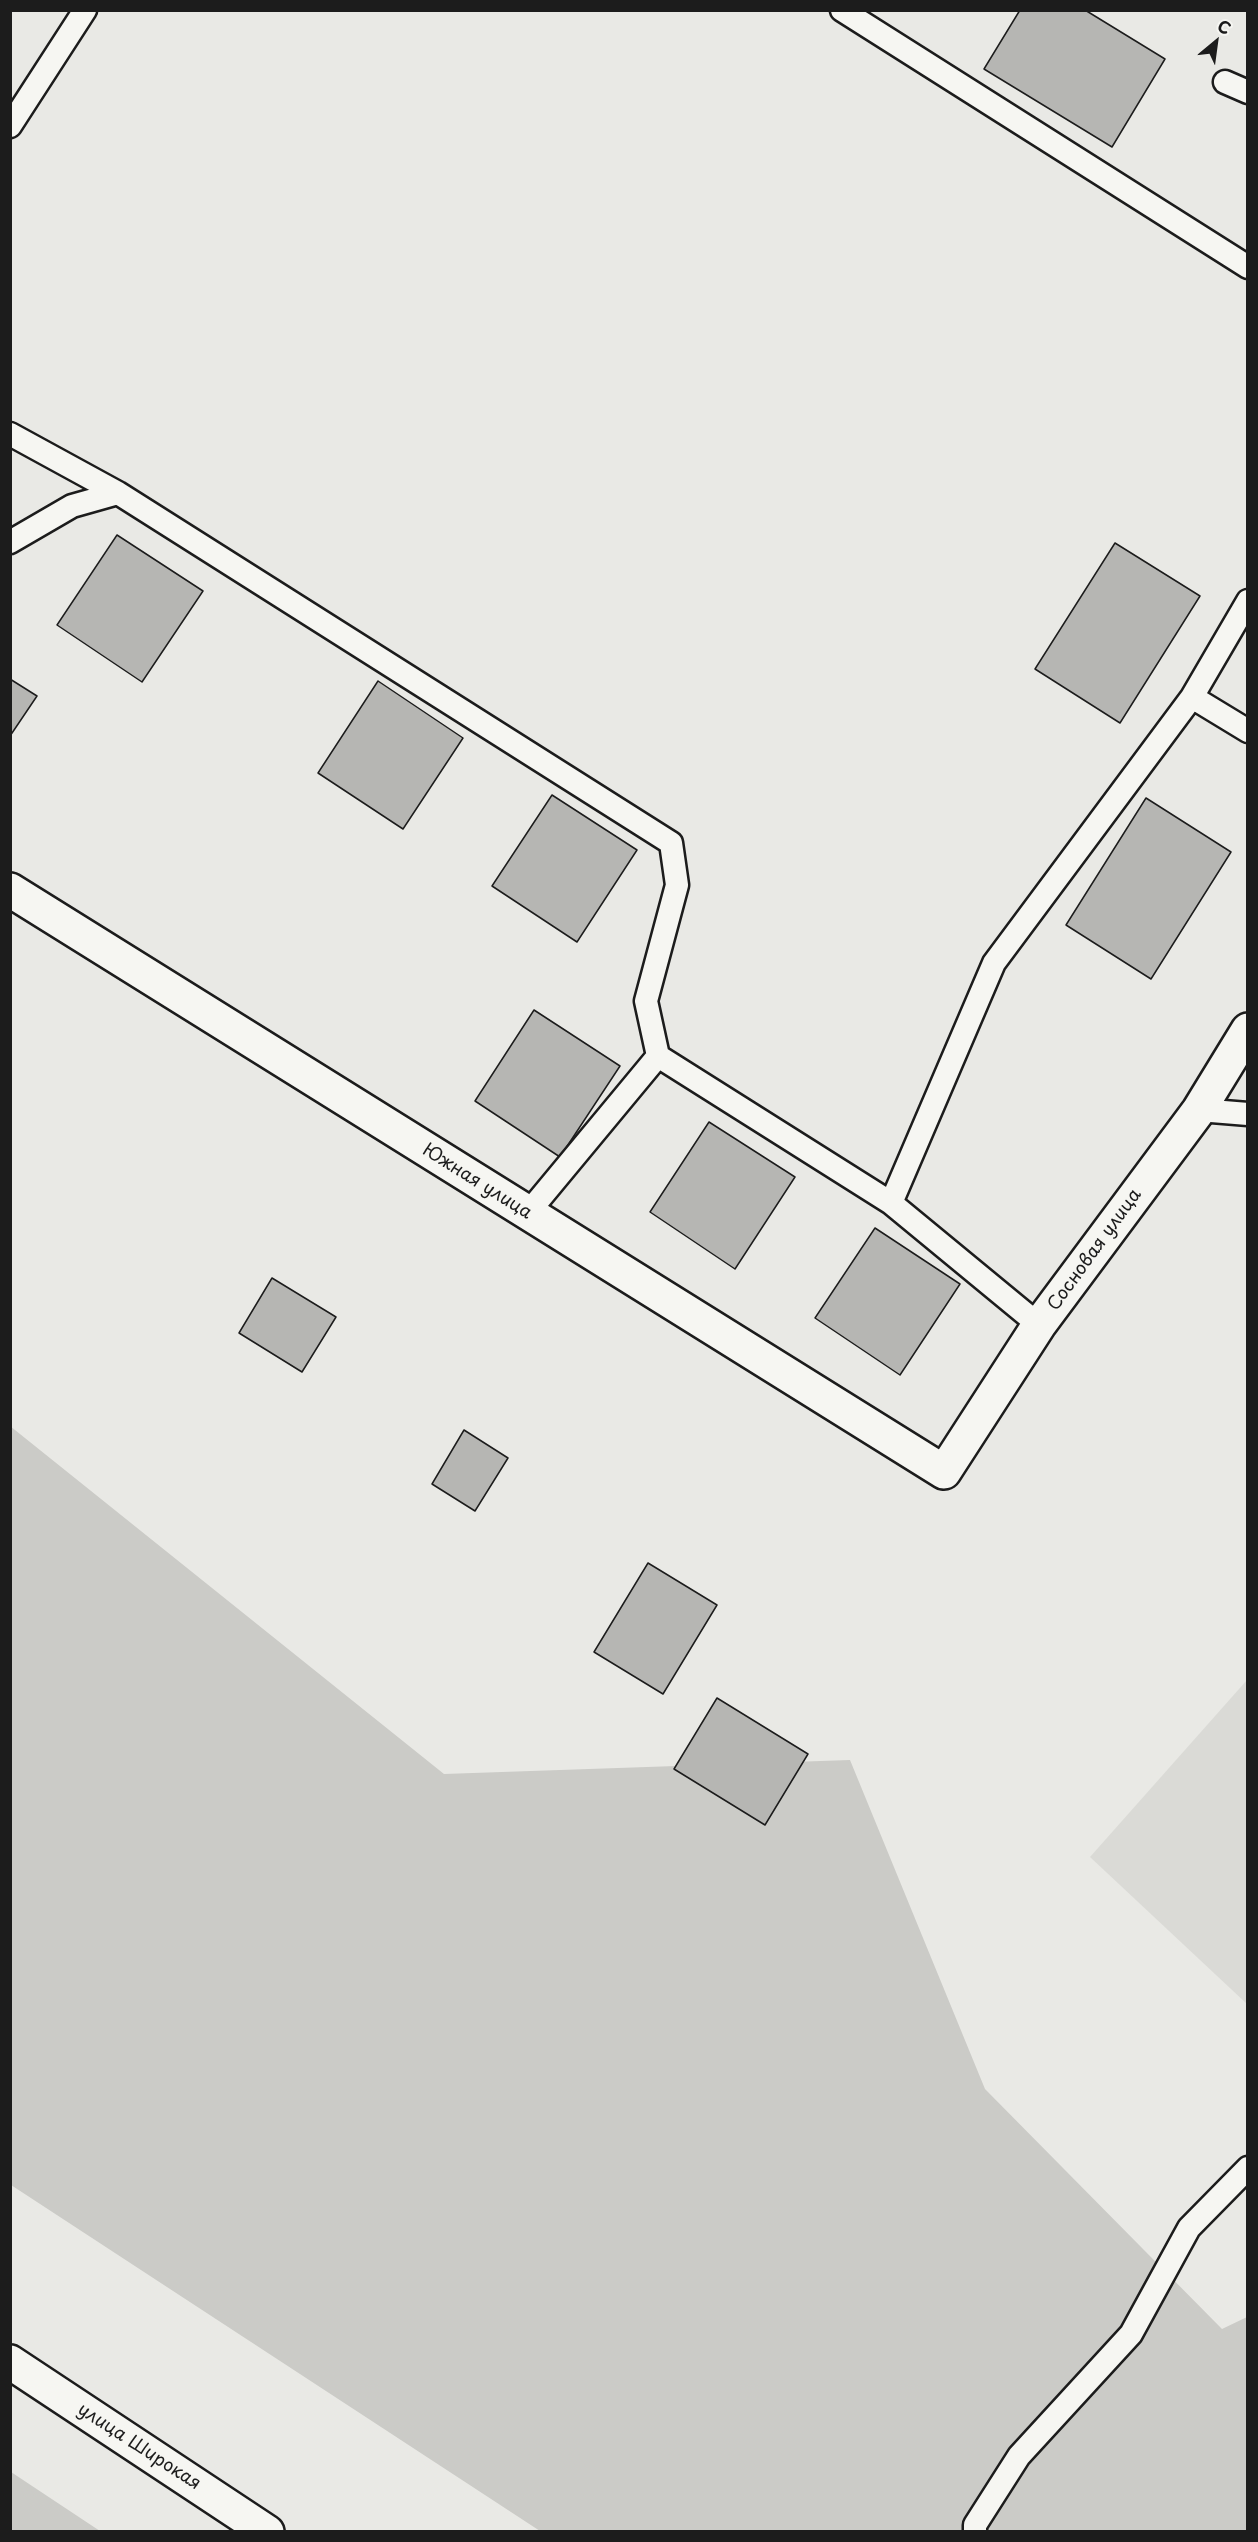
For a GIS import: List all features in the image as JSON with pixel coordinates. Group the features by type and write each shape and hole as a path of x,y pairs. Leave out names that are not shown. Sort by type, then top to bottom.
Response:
{"street":[{"name":"Южная улица","path":"10,890 944,1472"},
{"name":"Сосновая улица","path":"944,1472 1040,1325 1199,1110 1248,1029"},
{"name":"улица Широкая","path":"10,2362 267,2532"}],"lane":[{"path":"10,126 85,10"},
{"path":"842,10 1248,267"},
{"path":"1225,82 1248,92"},
{"path":"11,435 118,493 671,843 677,885 646,1001 658,1056 891,1203 1040,1325"},
{"path":"10,542 72,506 118,493"},
{"path":"891,1203 994,963 1192,697 1248,601"},
{"path":"1192,697 1248,730"},
{"path":"527,1214 658,1056"},
{"path":"1199,1110 1248,1114"},
{"path":"975,2532 975,2525 1019,2456 1131,2334 1189,2228 1248,2168"}],"shaded area":[{"path":"10,1426 444,1774 850,1760 985,2089 1222,2329 1247,2317 1247,2531 540,2531 11,2185"},
{"path":"1247,1680 1247,2004 1090,1857"},
{"path":"11,2472 100,2531 11,2531"}],"building":[{"path":"1020,10 1085,10 1165,59 1112,147 984,69"},
{"path":"117,535 203,591 142,682 57,625"},
{"path":"1115,543 1200,596 1120,723 1035,669"},
{"path":"10,679 37,696 10,736"},
{"path":"378,681 463,738 403,829 318,773"},
{"path":"552,795 637,850 577,942 492,886"},
{"path":"1146,798 1231,852 1151,979 1066,925"},
{"path":"534,1010 620,1066 560,1157 475,1101"},
{"path":"709,1122 795,1177 735,1269 650,1212"},
{"path":"875,1228 960,1284 900,1375 815,1318"},
{"path":"272,1278 336,1317 302,1372 239,1333"},
{"path":"464,1430 508,1458 475,1511 432,1484"},
{"path":"648,1563 717,1605 663,1694 594,1652"},
{"path":"717,1698 808,1754 765,1825 674,1769"}]}
